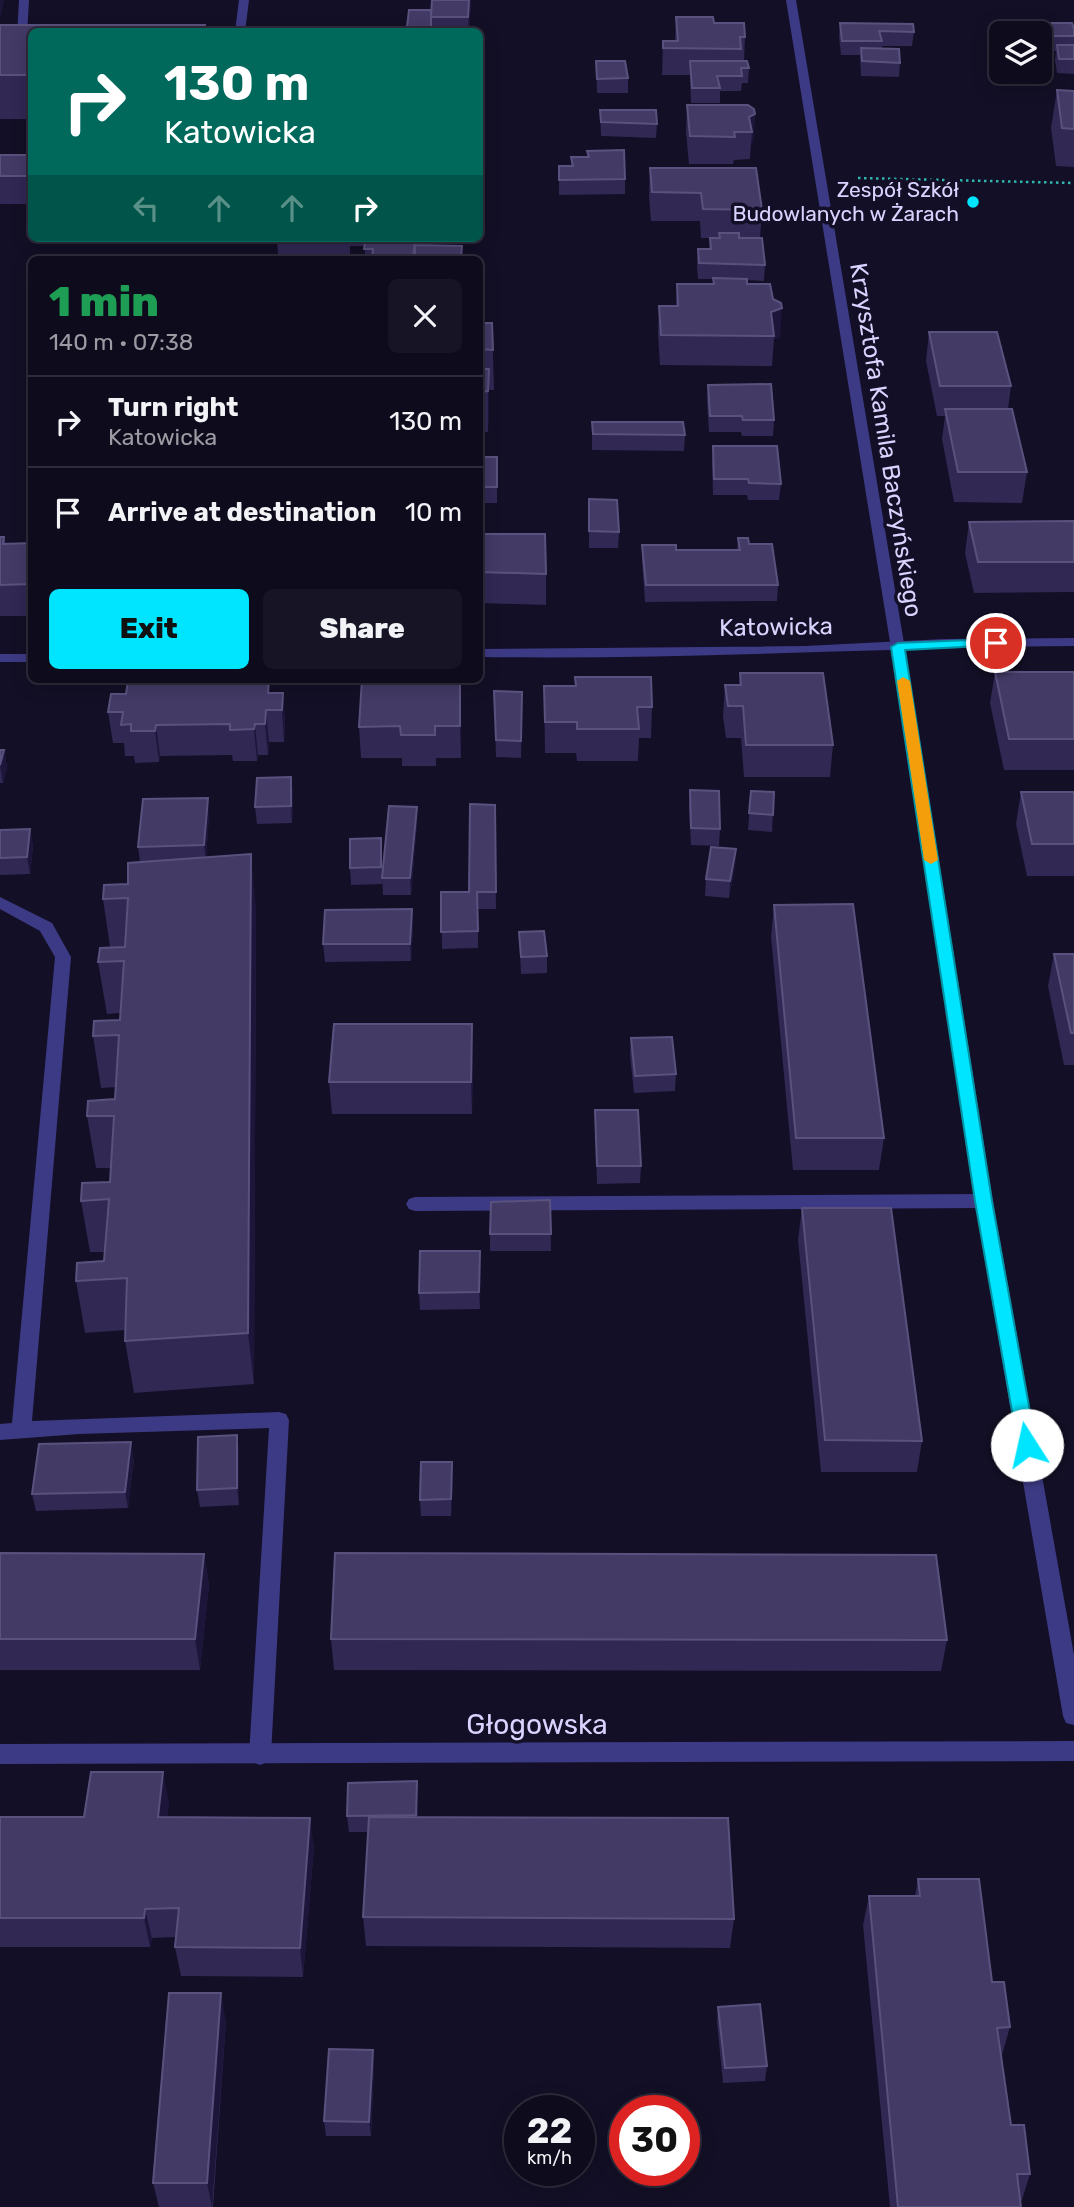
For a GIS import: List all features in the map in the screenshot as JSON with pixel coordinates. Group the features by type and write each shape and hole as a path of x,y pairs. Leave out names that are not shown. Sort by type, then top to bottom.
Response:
{"street":[{"path":"24,0 21,55 28,55"},
{"path":"240,28 244,0"},
{"name":"Krzysztofa Kamila Baczyńskiego","path":"791,0 898,647 984,1201 1074,1716"},
{"name":"Katowicka","path":"483,653 1074,642"},
{"path":"0,658 28,658"},
{"path":"0,902 46,927 63,957 21,1430"},
{"path":"415,1205 984,1201"},
{"path":"0,1432 92,1425 279,1420 260,1755"},
{"name":"Głogowska","path":"0,1754 1074,1751"}],"path":[{"path":"853,178 1074,183"}],"building":[{"path":"432,0 469,0 468,17 431,17"},
{"path":"409,10 431,10 431,27 407,27"},
{"path":"676,17 713,17 714,23 744,23 745,37 740,37 741,49 663,48 663,41 678,41"},
{"path":"840,23 913,24 914,32 879,31 882,41 842,41"},
{"path":"1052,23 1072,23 1074,36 1052,36"},
{"path":"0,25 205,25 205,28 28,28 28,75 0,75"},
{"path":"1057,45 1074,45 1074,59 1059,59"},
{"path":"861,48 899,49 900,63 862,61"},
{"path":"596,61 625,61 628,78 597,79"},
{"path":"690,61 747,61 749,68 741,68 742,76 717,76 720,88 692,88"},
{"path":"1057,90 1074,91 1074,129 1062,128"},
{"path":"687,105 748,105 754,109 755,114 749,117 752,132 734,132 735,137 690,136"},
{"path":"600,110 656,110 657,124 601,122"},
{"path":"624,150 625,179 559,180 559,166 573,166 571,157 589,157 587,151"},
{"path":"0,155 28,155 28,176 0,176"},
{"path":"650,168 756,168 762,210 703,209 701,193 652,192"},
{"path":"719,233 739,233 739,238 762,238 765,265 699,263 698,249 711,249 710,238 720,238"},
{"path":"415,242 413,256 372,256 373,249 364,249 365,243"},
{"path":"415,245 462,246 461,256 415,256"},
{"path":"713,278 747,279 747,284 770,284 773,299 781,303 782,308 771,312 774,336 661,335 659,306 678,306 677,284 714,284"},
{"path":"483,323 492,323 493,350 483,349"},
{"path":"929,332 997,332 1011,386 940,386"},
{"path":"483,369 489,369 488,391 483,392"},
{"path":"771,384 774,420 710,416 708,385"},
{"path":"945,409 1012,409 1027,472 958,472"},
{"path":"592,422 683,422 685,435 593,434"},
{"path":"713,446 777,446 781,484 749,483 748,479 714,479"},
{"path":"483,457 497,457 497,487 483,487"},
{"path":"589,499 617,500 619,532 589,531"},
{"path":"1074,521 1074,562 978,562 969,522"},
{"path":"483,534 545,534 546,574 483,572"},
{"path":"0,537 4,537 3,544 28,543 28,584 0,585"},
{"path":"738,538 748,538 749,544 772,544 778,585 646,585 642,545 676,545 676,550 740,550"},
{"path":"995,672 1074,672 1074,739 1009,739"},
{"path":"740,673 823,673 833,745 746,745 743,706 728,706 725,685 741,685"},
{"path":"575,677 651,677 652,707 637,707 639,729 577,729 577,722 545,722 544,686 576,686"},
{"path":"128,683 269,683 268,693 283,693 282,710 266,710 265,724 255,724 254,729 230,730 230,724 156,725 155,731 131,731 131,724 121,725 123,712 108,712 111,694 126,694"},
{"path":"362,683 460,683 460,726 435,726 435,735 401,735 400,726 359,727"},
{"path":"494,691 522,692 521,741 496,740"},
{"path":"291,777 291,806 255,807 257,778"},
{"path":"690,790 719,791 720,829 691,828"},
{"path":"751,791 774,792 773,815 749,813"},
{"path":"1021,792 1074,792 1074,844 1032,844"},
{"path":"208,798 204,845 138,847 143,799"},
{"path":"470,804 495,805 496,892 477,892 478,931 441,932 441,892 469,892"},
{"path":"389,806 417,807 410,878 382,878"},
{"path":"30,829 27,857 0,858 0,830"},
{"path":"381,838 381,867 350,868 350,839"},
{"path":"711,847 736,849 730,881 706,879"},
{"path":"251,854 248,1333 125,1341 127,1278 76,1281 77,1263 104,1261 109,1199 81,1201 82,1183 110,1182 114,1116 87,1116 88,1101 115,1099 119,1035 93,1036 94,1021 120,1020 124,961 98,962 100,948 125,947 128,898 103,899 104,885 128,884 128,863"},
{"path":"853,904 884,1138 796,1138 774,905"},
{"path":"412,909 410,944 323,944 325,910"},
{"path":"544,931 547,956 521,957 519,932"},
{"path":"1054,954 1074,954 1074,1033 1071,1033"},
{"path":"334,1024 472,1024 471,1082 329,1082"},
{"path":"672,1037 676,1074 635,1076 631,1038"},
{"path":"595,1110 638,1110 641,1166 597,1166"},
{"path":"550,1200 551,1234 490,1234 491,1202"},
{"path":"802,1208 891,1208 922,1441 825,1440"},
{"path":"420,1251 480,1251 479,1292 419,1293"},
{"path":"237,1435 237,1488 197,1490 198,1437"},
{"path":"131,1442 125,1492 32,1494 39,1444"},
{"path":"421,1462 452,1462 451,1499 420,1500"},
{"path":"0,1553 204,1554 195,1639 0,1639"},
{"path":"335,1553 936,1555 947,1640 331,1639"},
{"path":"91,1772 163,1772 158,1817 310,1818 300,1948 175,1947 179,1908 145,1909 144,1918 0,1918 0,1817 84,1817"},
{"path":"417,1781 416,1815 347,1816 348,1783"},
{"path":"369,1817 728,1818 734,1919 363,1917"},
{"path":"918,1879 979,1879 992,1982 1004,1982 1010,2027 997,2028 1011,2125 1024,2125 1030,2174 1017,2174 1021,2207 898,2207 869,1896 920,1896"},
{"path":"169,1993 221,1993 207,2183 153,2183"},
{"path":"760,2004 767,2066 725,2068 718,2007"},
{"path":"329,2049 373,2050 369,2122 324,2121"}],"slow traffic":[{"path":"903,681 931,860"}],"place":[{"name":"Zespół Szkół Budowlanych w Żarach","path":"973,202"}],"route":[{"path":"996,643 944,643 898,647 984,1201 1027,1445"}]}
